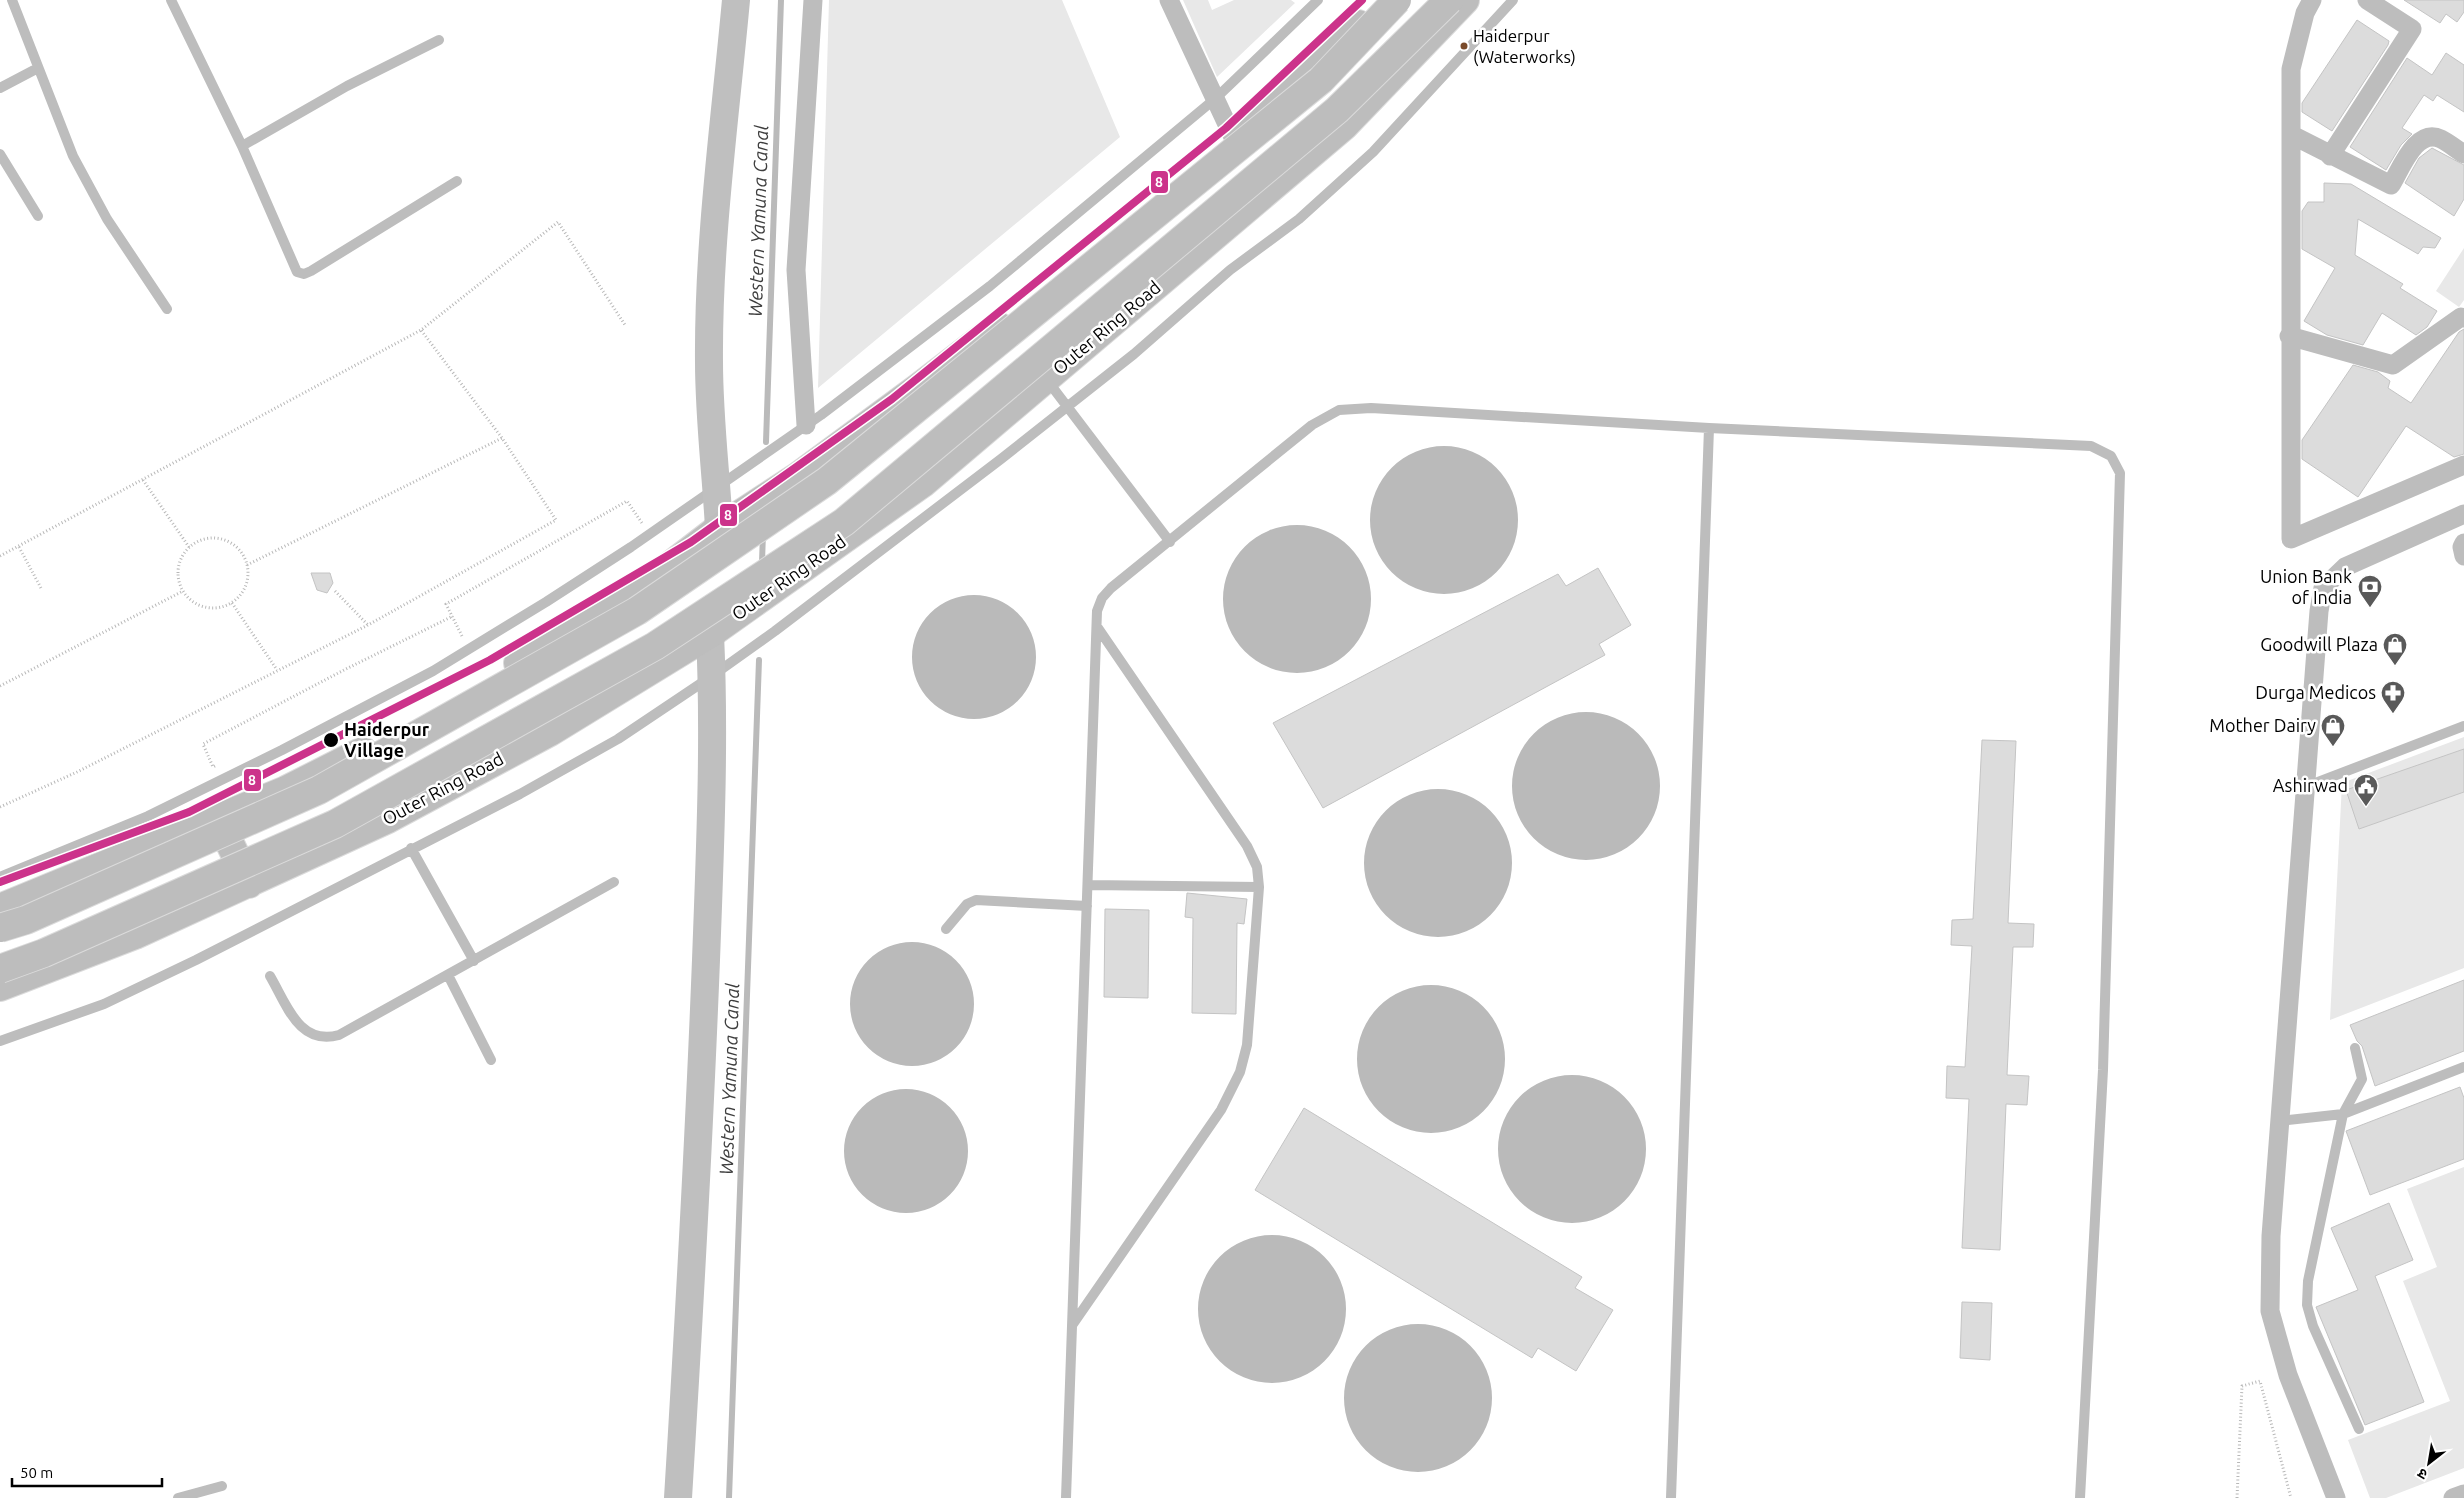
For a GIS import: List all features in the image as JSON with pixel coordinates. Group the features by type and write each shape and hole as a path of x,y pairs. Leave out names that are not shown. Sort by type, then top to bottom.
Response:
{"main road":[{"path":"0,908 286,790 413,726 582,625 671,564 719,528 797,476 919,387 1197,169 1350,32 1382,0"},
{"path":"0,928 26,920 319,790 637,611 827,481 1321,80 1397,0"},
{"name":"Outer Ring Road","path":"0,969 44,953 335,824 654,646 844,522 1337,110 1449,0"},
{"name":"Outer Ring Road","path":"0,987 134,935 388,819 550,732 710,634 923,483 1047,380 1344,126 1465,0"},
{"path":"218,818 248,884"}],"street":[{"path":"719,528 710,424 708,361 710,282 736,0"},
{"path":"806,425 796,270 813,0"},
{"path":"1169,0 1233,137"},
{"path":"2312,0 2305,13 2291,69 2289,336 2291,539 2464,464"},
{"path":"2330,156 2412,29 2367,0"},
{"path":"2292,135 2330,156 2391,185 2416,143 2427,137 2440,138 2464,154"},
{"path":"2289,336 2393,364 2447,326 2461,317 2464,318"},
{"path":"2336,1498 2288,1375 2270,1311 2271,1236 2319,610 2323,588 2345,567 2464,514"},
{"path":"2464,544 2462,547 2464,556"},
{"path":"678,1498 702,1061 711,837 712,676 710,634"},
{"path":"2453,1498 2464,1494"}],"lane":[{"path":"12,0 72,156 107,219 167,309"},
{"path":"171,0 242,146 297,272 304,274 457,181"},
{"path":"0,878 148,816 282,750 433,671 546,602 650,534 716,486 806,425 990,286 1216,98 1318,0"},
{"path":"0,1041 104,1004 196,960 411,848 520,794 618,739 712,676 775,631 1068,407 1134,354 1230,270 1299,219 1373,152 1513,0"},
{"path":"242,146 347,86 440,40"},
{"path":"0,88 38,68"},
{"path":"0,154 38,216"},
{"path":"1047,380 1170,542"},
{"path":"1066,1498 1098,628 1097,611 1102,598 1312,425 1339,410 1372,408 1709,428 2091,446 2111,456 2120,473 2104,1070 2080,1498"},
{"path":"1671,1498 1709,428"},
{"path":"1072,1325 1221,1110 1240,1072 1247,1045 1260,887 1257,867 1247,846 1098,628"},
{"path":"2305,787 2464,726"},
{"path":"411,848 474,961"},
{"path":"270,976 299,1025 313,1036 326,1039 339,1035 614,882"},
{"path":"1088,885 1260,887"},
{"path":"946,929 966,904 976,900 1088,906"},
{"path":"448,975 491,1060"},
{"path":"2355,1048 2362,1079 2343,1114 2308,1281 2307,1305 2313,1326 2359,1429"},
{"path":"2280,1121 2343,1114 2464,1067"},
{"path":"178,1498 222,1486"}],"path":[{"path":"0,556 421,330 558,222 625,325"},
{"path":"0,807 77,772 368,625 556,520 502,438 421,330"},
{"path":"247,565 502,438"},
{"path":"143,480 189,547"},
{"path":"464,640 446,604 627,501 650,534"},
{"path":"212,538 234,545 242,554 247,565 248,576 246,586 232,603 210,608 200,606 183,591 178,580 178,568 182,556 189,547 200,541 212,538"},
{"path":"19,547 42,590"},
{"path":"0,686 183,591"},
{"path":"335,591 368,625"},
{"path":"232,603 277,670"},
{"path":"221,763 213,767 203,744 346,669 453,616"},
{"path":"2236,1498 2242,1386 2260,1381 2291,1498"}],"shaded area":[{"path":"829,0 1062,0 1120,137 818,388"},
{"path":"1183,0 1208,0 1212,10 1234,0 1291,0 1295,3 1217,77"},
{"path":"2464,248 2464,300 2459,307 2436,291"},
{"path":"1444,446 1472,452 1496,468 1512,492 1518,520 1512,548 1496,572 1472,588 1444,594 1416,588 1392,572 1376,548 1370,520 1376,492 1392,468 1416,452"},
{"path":"1297,525 1325,531 1349,547 1365,571 1371,599 1365,627 1349,651 1325,667 1297,673 1269,667 1245,651 1229,627 1223,599 1229,571 1245,547 1269,531"},
{"path":"974,595 998,599 1018,613 1032,633 1036,657 1032,681 1018,701 998,715 974,719 950,715 930,701 916,681 912,657 916,633 930,613 950,599"},
{"path":"1586,712 1614,718 1638,734 1654,758 1660,786 1654,814 1638,838 1614,854 1586,860 1558,854 1534,838 1518,814 1512,786 1518,758 1534,734 1558,718"},
{"path":"2464,737 2464,968 2330,1020 2342,783"},
{"path":"1438,789 1466,795 1490,811 1506,835 1512,863 1506,891 1490,915 1466,931 1438,937 1410,931 1386,915 1370,891 1364,863 1370,835 1386,811 1410,795"},
{"path":"912,942 936,946 956,960 970,980 974,1004 970,1028 956,1048 936,1062 912,1066 888,1062 868,1048 854,1028 850,1004 854,980 868,960 888,946"},
{"path":"1431,985 1459,991 1483,1007 1499,1031 1505,1059 1499,1087 1483,1111 1459,1127 1431,1133 1403,1127 1379,1111 1363,1087 1357,1059 1363,1031 1379,1007 1403,991"},
{"path":"1572,1075 1600,1081 1624,1097 1640,1121 1646,1149 1640,1177 1624,1201 1600,1217 1572,1223 1544,1217 1520,1201 1504,1177 1498,1149 1504,1121 1520,1097 1544,1081"},
{"path":"906,1089 930,1093 950,1107 964,1127 968,1151 964,1175 950,1195 930,1209 906,1213 882,1209 862,1195 848,1175 844,1151 848,1127 862,1107 882,1093"},
{"path":"2464,1167 2464,1468 2386,1498 2370,1498 2348,1440 2450,1401 2403,1281 2437,1267 2407,1189"},
{"path":"1272,1235 1300,1241 1324,1257 1340,1281 1346,1309 1340,1337 1324,1361 1300,1377 1272,1383 1244,1377 1220,1361 1204,1337 1198,1309 1204,1281 1220,1257 1244,1241"},
{"path":"1418,1324 1446,1330 1470,1346 1486,1370 1492,1398 1486,1426 1470,1450 1446,1466 1418,1472 1390,1466 1366,1450 1350,1426 1344,1398 1350,1370 1366,1346 1390,1330"}],"building":[{"path":"2404,0 2464,0 2464,12 2457,22 2446,14 2440,23"},
{"path":"2357,20 2389,41 2332,131 2302,112 2302,103"},
{"path":"2446,53 2464,65 2464,112 2437,95 2433,101 2424,95 2402,128 2412,134 2401,145 2386,170 2350,147 2407,58 2432,75"},
{"path":"2432,148 2464,165 2464,199 2454,216 2405,183 2419,158"},
{"path":"2324,183 2351,184 2441,238 2435,248 2423,247 2418,254 2358,219 2355,255 2403,284 2400,288 2437,311 2427,327 2416,335 2382,313 2363,345 2327,335 2304,321 2335,268 2302,249 2302,211 2308,202 2324,202"},
{"path":"2464,329 2464,454 2454,457 2406,426 2358,497 2302,459 2302,440 2353,365 2378,372 2390,381 2388,388 2411,403 2459,332"},
{"path":"1598,568 1631,625 1599,644 1605,655 1323,808 1273,723 1558,574 1566,586"},
{"path":"311,573 330,573 333,583 327,593 317,590"},
{"path":"1982,740 2016,741 2008,923 2034,924 2033,947 2013,947 2007,1075 2029,1076 2027,1105 2006,1104 2000,1250 1962,1248 1969,1099 1946,1098 1947,1066 1965,1067 1972,946 1951,945 1952,920 1973,919"},
{"path":"2464,749 2464,792 2359,829 2346,790"},
{"path":"1187,893 1247,899 1244,924 1237,923 1236,1014 1192,1013 1193,918 1185,917"},
{"path":"1105,909 1149,910 1148,998 1104,997"},
{"path":"2464,980 2464,1051 2375,1086 2362,1046 2357,1041 2350,1025"},
{"path":"2460,1087 2464,1098 2464,1159 2370,1195 2346,1131"},
{"path":"1304,1108 1582,1277 1575,1288 1613,1310 1576,1371 1538,1348 1532,1358 1255,1190"},
{"path":"2389,1203 2413,1260 2375,1276 2424,1402 2365,1425 2316,1307 2358,1290 2331,1228"},
{"path":"1962,1302 1992,1303 1990,1360 1960,1358"}],"waterway":[{"name":"Western Yamuna Canal","path":"766,442 781,0"},
{"name":"Western Yamuna Canal","path":"762,562 763,533"},
{"name":"Western Yamuna Canal","path":"729,1498 759,660"}],"transit line":[{"name":"8","path":"0,882 189,812 490,660 691,542 892,399 1226,128 1362,0"}],"place":[{"name":"Haiderpur (Waterworks)","path":"1464,46"},
{"name":"Union Bank of India","path":"2370,608"},
{"name":"Goodwill Plaza","path":"2395,666"},
{"name":"Durga Medicos","path":"2393,714"},
{"name":"Haiderpur Village","path":"331,740"},
{"name":"Mother Dairy","path":"2333,747"},
{"name":"Ashirwad","path":"2366,807"}]}
